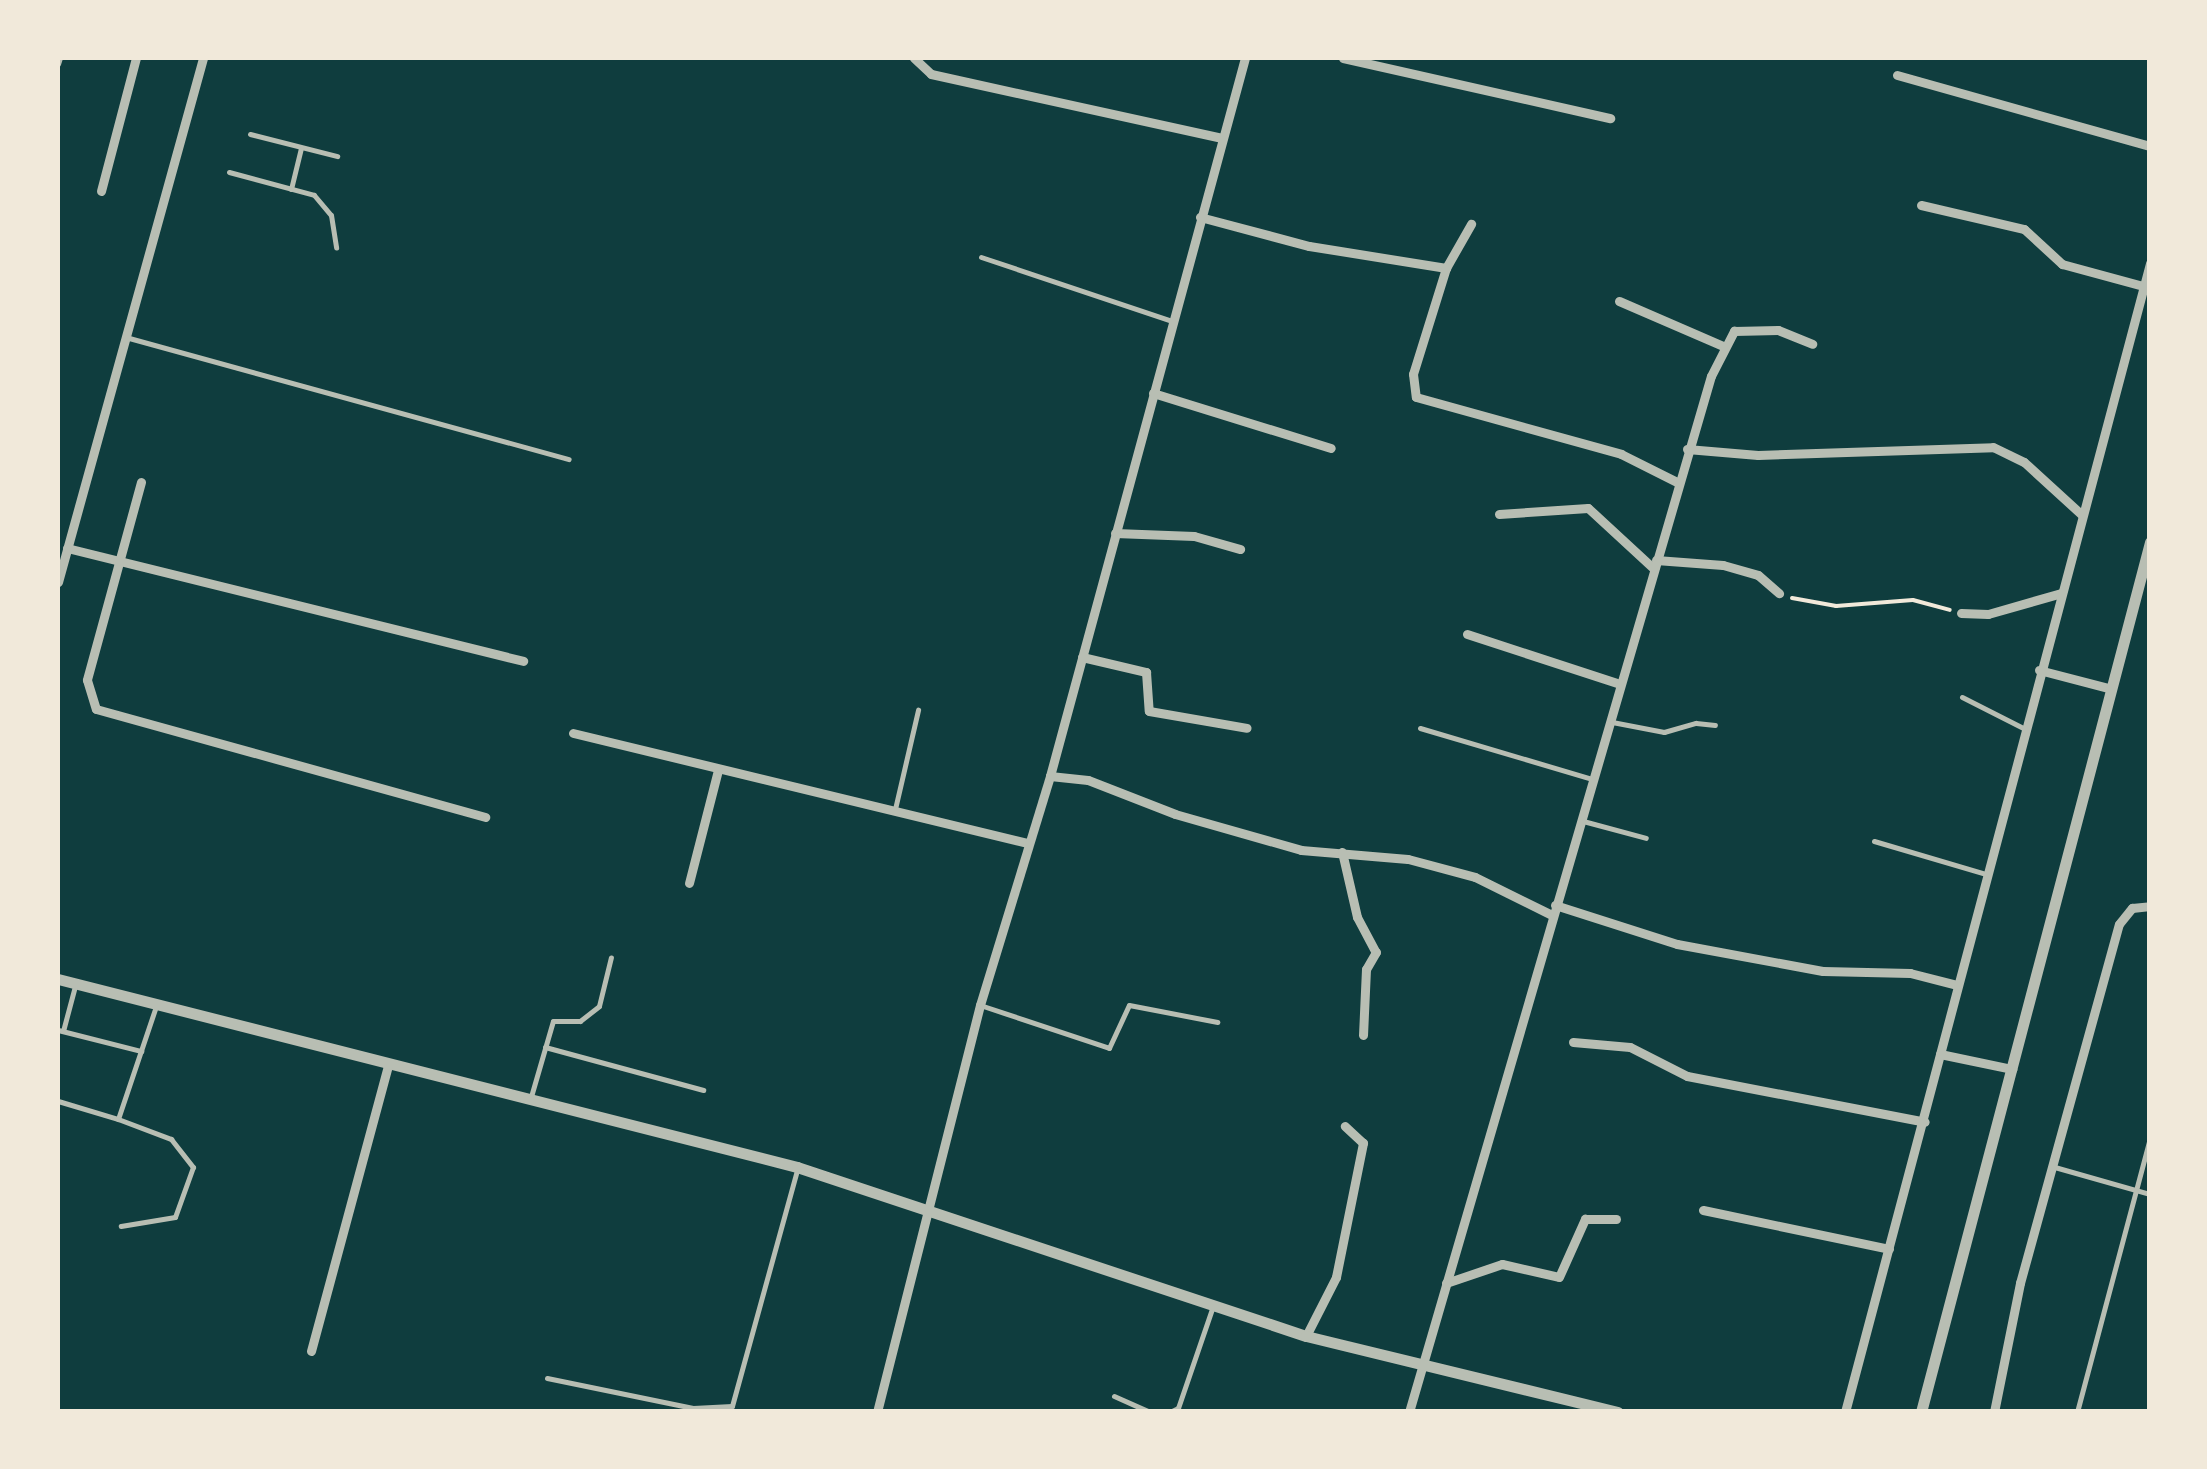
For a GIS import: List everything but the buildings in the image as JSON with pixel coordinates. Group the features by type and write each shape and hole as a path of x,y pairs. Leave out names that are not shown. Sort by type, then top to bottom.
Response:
{"street":[{"path":"101,191 136,58"},
{"path":"58,582 129,338 203,58"},
{"path":"914,58 932,74 1222,138"},
{"path":"877,1412 932,1210 980,1004 1050,776 1245,58"},
{"path":"1342,58 1610,118"},
{"path":"1896,75 2150,146"},
{"path":"1921,204 2024,229 2062,264 2144,286"},
{"path":"1200,217 1309,246 1446,268"},
{"path":"1471,224 1446,268 1414,374 1416,397 1621,454 1679,483"},
{"path":"1845,1412 1924,1122 2023,728 2150,262"},
{"path":"1619,302 1723,346"},
{"path":"1409,1412 1688,448 1723,346 1734,331 1750,326 1812,344"},
{"path":"1153,393 1332,448"},
{"path":"1688,448 1758,455 1993,447 2024,462 2081,514"},
{"path":"141,482 87,680 96,709 485,817"},
{"path":"1499,514 1588,508 1655,565 1723,565 1758,575 1779,592"},
{"path":"1115,532 1194,536 1240,549"},
{"path":"1921,1412 2150,542"},
{"path":"66,548 522,661"},
{"path":"1961,613 1988,614 2061,594"},
{"path":"1467,634 1620,684"},
{"path":"1082,657 1146,672 1149,710 1246,728"},
{"path":"2039,670 2112,690"},
{"path":"573,732 1027,844"},
{"path":"690,883 718,770"},
{"path":"1050,776 1088,780 1175,814 1302,850 1408,859 1475,877 1553,910 1677,944 1823,970 1910,973 1958,985"},
{"path":"1342,852 1357,917 1376,952 1366,969 1363,1035"},
{"path":"1994,1412 2051,1166 2119,924 2132,908 2150,906"},
{"path":"58,979 529,1103 797,1167 1306,1336 1618,1412"},
{"path":"1573,1042 1630,1047 1687,1076 1924,1122"},
{"path":"1940,1054 2012,1069"},
{"path":"311,1352 388,1066"},
{"path":"1306,1336 1336,1277 1363,1143 1345,1126"},
{"path":"1703,1210 1889,1249"},
{"path":"1446,1283 1502,1264 1559,1277 1585,1219 1616,1220"}],"lane":[{"path":"250,134 337,156"},
{"path":"290,188 301,147"},
{"path":"229,172 290,188 325,203 336,248"},
{"path":"981,257 1172,321"},
{"path":"129,338 569,459"},
{"path":"1962,697 2023,728"},
{"path":"894,812 918,710"},
{"path":"1609,722 1664,732 1696,723 1715,725"},
{"path":"1420,728 1592,779"},
{"path":"1580,820 1646,838"},
{"path":"1874,841 1986,874"},
{"path":"529,1103 552,1021 580,1021 599,1006 612,956"},
{"path":"75,984 60,1031 141,1051"},
{"path":"980,1004 1108,1048 1129,1005 1216,1022"},
{"path":"118,1119 156,1006"},
{"path":"545,1047 703,1090"},
{"path":"58,1101 171,1139 192,1167 175,1217 121,1226"},
{"path":"2077,1412 2150,1138"},
{"path":"2051,1166 2150,1194"},
{"path":"547,1378 693,1408 732,1406 797,1167"},
{"path":"1170,1412 1178,1408 1213,1306"},
{"path":"1114,1396 1150,1412"}],"path":[{"path":"1779,592 1807,604 1912,600 1961,613"}]}
